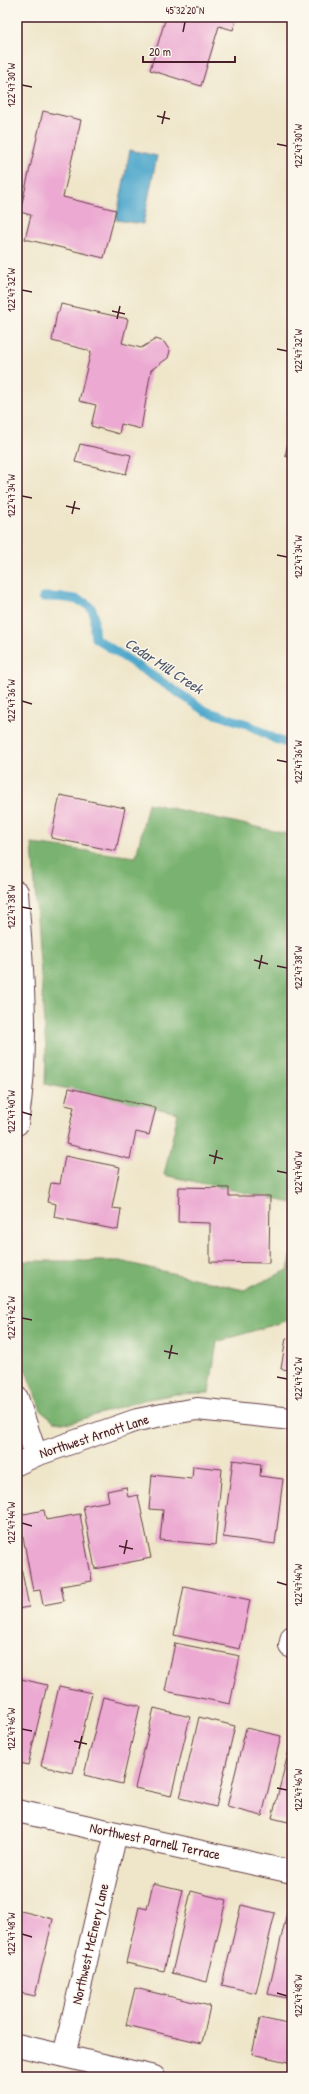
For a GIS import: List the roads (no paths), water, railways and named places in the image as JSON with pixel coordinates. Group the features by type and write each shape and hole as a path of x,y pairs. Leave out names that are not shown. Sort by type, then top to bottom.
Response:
{"street":[{"path":"17,892 24,974 25,1064 17,1124"},
{"path":"17,1398 27,1459"},
{"name":"Northwest Arnott Lane","path":"27,1459 137,1420 197,1409 292,1419"},
{"name":"Northwest Parnell Terrace","path":"17,1811 292,1872"},
{"name":"Northwest McEnery Lane","path":"64,2056 116,1833"},
{"path":"17,2045 154,2077"}],"water":[{"path":"130,150 157,156 143,224 116,220"}],"waterway":[{"name":"Cedar Mill Creek","path":"43,597 71,598 85,603 93,612 95,638 206,711 247,724 275,739 292,745"}]}
